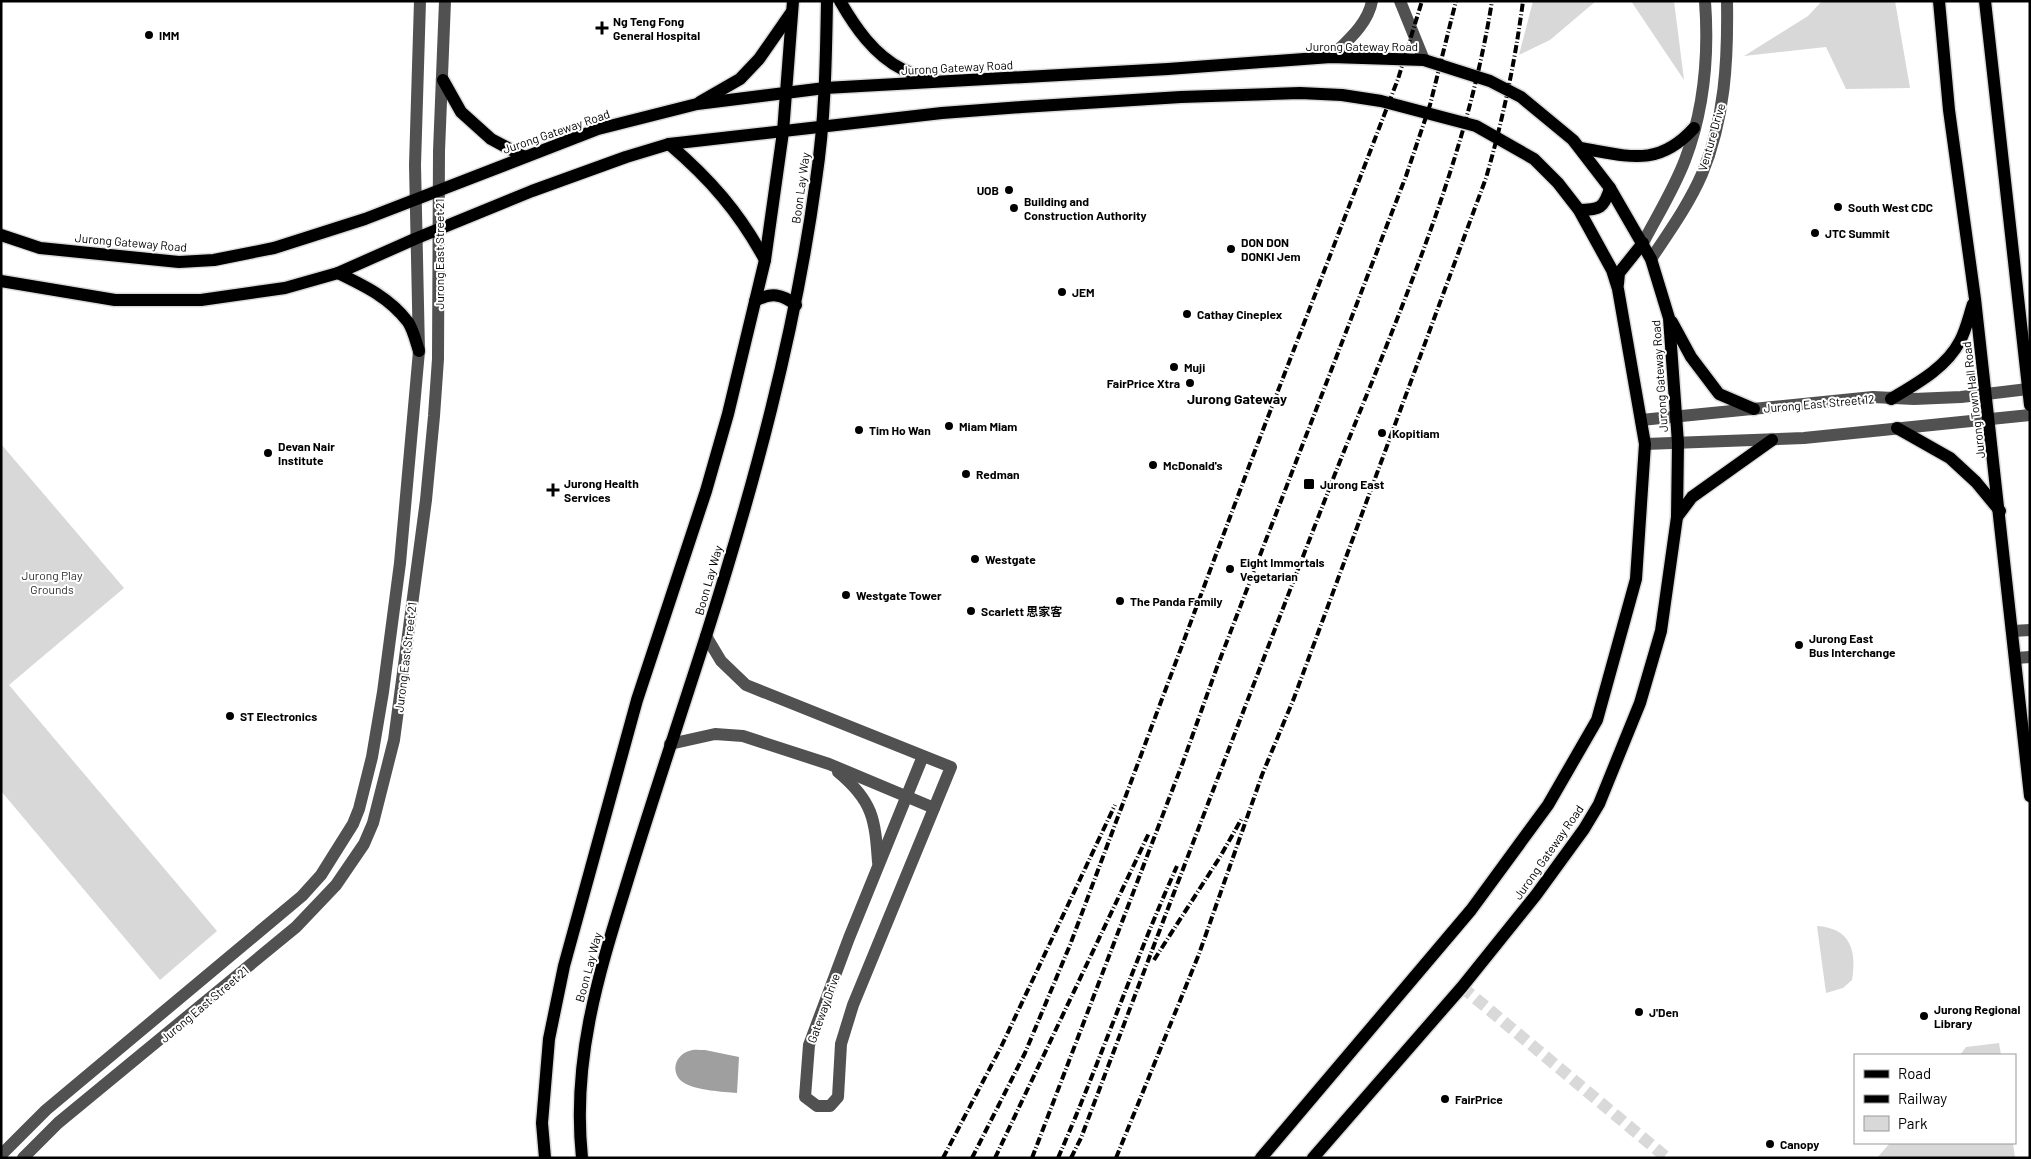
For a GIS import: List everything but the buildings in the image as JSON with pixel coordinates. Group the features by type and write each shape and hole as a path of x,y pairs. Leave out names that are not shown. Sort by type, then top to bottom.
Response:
{"main road":[{"name":"Boon Lay Way","path":"582,1158 578,1119 584,1043 602,963 670,744 706,636 785,355 796,305 816,179 822,126 827,1"},
{"path":"840,1 852,23 880,54 902,70 938,82"},
{"name":"Jurong Town Hall Road","path":"1939,1 1949,110 1975,299 2000,511 2030,796"},
{"path":"1985,1 2030,405"},
{"path":"697,104 740,78 759,59 793,6"},
{"name":"Boon Lay Way","path":"545,1158 542,1123 549,1039 564,966 637,700 706,491 728,414 765,260 783,132 793,6"},
{"name":"Jurong Gateway Road","path":"1,235 40,248 179,262 214,260 274,248 365,219 439,188 598,128 697,104 825,88 1331,57 1424,60 1490,81 1521,97 1580,148 1610,188 1651,259 1669,318 1678,443 1677,517 1661,631 1640,703 1594,812 1536,895 1468,979 1313,1158"},
{"path":"443,80 461,112 491,139 523,156"},
{"name":"Jurong Gateway Road","path":"1,281 115,300 201,300 285,288 338,273 439,228 540,188 669,144 942,113 1181,97 1300,93 1342,95 1381,101 1476,126 1534,159 1558,183 1579,210 1612,270 1618,289 1645,444 1636,579 1597,720 1548,805 1471,910 1261,1158"},
{"path":"1580,148 1642,158 1664,152 1681,142 1694,128"},
{"path":"669,144 704,174 727,200 750,231 765,260"},
{"path":"1579,210 1596,210 1605,202 1610,188"},
{"path":"1618,289 1618,273 1643,243"},
{"path":"338,273 376,291 409,323 419,351"},
{"path":"755,301 765,296 776,294 787,298 796,305"},
{"path":"1891,399 1923,380 1946,360 1960,342 1975,299"},
{"path":"1669,318 1691,357 1719,394 1754,409"},
{"path":"1896,428 1950,458 1976,482 2000,511"},
{"path":"1677,517 1692,497 1772,440"}],"street":[{"name":"Jurong East Street 21","path":"1,1156 46,1110 302,896 322,875 353,824 367,777 383,692 400,563 419,351 416,199 420,1"},
{"name":"Jurong East Street 21","path":"23,1158 58,1123 296,927 336,885 364,844 382,792 394,740 426,500 438,359 439,188 445,1"},
{"path":"1331,57 1354,34 1370,12 1372,1"},
{"path":"1400,1 1424,60"},
{"name":"Venture Drive","path":"1643,243 1685,161 1703,94 1707,30 1705,1"},
{"name":"Venture Drive","path":"1651,259 1684,209 1702,173 1722,108 1728,53 1727,1"},
{"name":"Jurong East Street 12","path":"1641,420 1873,397 1891,399 1986,394 2028,389"},
{"path":"1645,444 1772,440 2030,415"},
{"path":"2013,630 2030,630"},
{"name":"Gateway Drive","path":"706,636 721,660 746,685 951,767 853,1005 842,1044 838,1096 830,1106 817,1106 805,1097 809,1045 878,865 923,756"},
{"path":"2016,658 2030,657"},
{"path":"670,744 715,734 743,736 828,764 907,795 934,808"},
{"path":"828,764 851,783 866,801 875,823 878,865"}],"green space":[{"path":"1533,1 1596,1 1550,40 1519,55"},
{"path":"1631,1 1674,1 1684,80"},
{"path":"1822,1 1895,1 1910,88 1846,89 1826,47 1744,56 1808,16"},
{"name":"Jurong Play Grounds","path":"1,444 124,588 9,685 217,931 160,980 1,791"},
{"path":"1817,926 1837,931 1849,942 1852,950 1852,980 1843,988 1826,993"},
{"path":"1999,1043 2001,1054 1961,1054 1966,1047"},
{"path":"1889,1144 2013,1144 2015,1158 1877,1158"}],"shaded area":[{"path":"691,1050 705,1050 739,1057 737,1093 697,1088 686,1084 677,1076 676,1066 680,1057"}],"tunnel":[{"path":"1462,987 1667,1158"}],"railway":[{"path":"972,1158 1025,1053 1070,945 1251,461 1398,79 1422,1"},
{"path":"1032,1158 1183,762 1217,667 1406,176 1430,105 1456,1"},
{"path":"1071,1158 1081,1138 1269,643 1426,244 1465,124 1480,63 1492,1"},
{"path":"1116,1158 1199,954 1262,775 1294,698 1486,178 1508,90 1523,1"},
{"path":"943,1158 1002,1045 1115,805"},
{"path":"1154,960 1220,857 1242,818"},
{"path":"995,1158 1149,833"},
{"path":"1058,1158 1177,866"}],"place":[{"name":"Ng Teng Fong General Hospital","path":"602,28"},
{"name":"IMM","path":"149,35"},
{"name":"UOB","path":"1009,190"},
{"name":"South West CDC","path":"1838,207"},
{"name":"Building and Construction Authority","path":"1014,208"},
{"name":"JTC Summit","path":"1815,233"},
{"name":"DON DON DONKI Jem","path":"1231,249"},
{"name":"JEM","path":"1062,292"},
{"name":"Cathay Cineplex","path":"1187,314"},
{"name":"Muji","path":"1174,367"},
{"name":"FairPrice Xtra","path":"1190,383"},
{"name":"Miam Miam","path":"949,426"},
{"name":"Tim Ho Wan","path":"859,430"},
{"name":"Kopitiam","path":"1382,433"},
{"name":"Devan Nair Institute","path":"268,453"},
{"name":"McDonald's","path":"1153,465"},
{"name":"Redman","path":"966,474"},
{"name":"Jurong East","path":"1309,484"},
{"name":"Jurong Health Services","path":"553,490"},
{"name":"Westgate","path":"975,559"},
{"name":"Eight Immortals Vegetarian","path":"1230,569"},
{"name":"Westgate Tower","path":"846,595"},
{"name":"The Panda Family","path":"1120,601"},
{"name":"Scarlett 思家客","path":"971,611"},
{"name":"Jurong East Bus Interchange","path":"1799,645"},
{"name":"ST Electronics","path":"230,716"},
{"name":"J'Den","path":"1639,1012"},
{"name":"Jurong Regional Library","path":"1924,1016"},
{"name":"FairPrice","path":"1445,1099"},
{"name":"Canopy","path":"1770,1144"}],"district":[{"name":"Jurong Gateway","path":"1237,398"}]}
